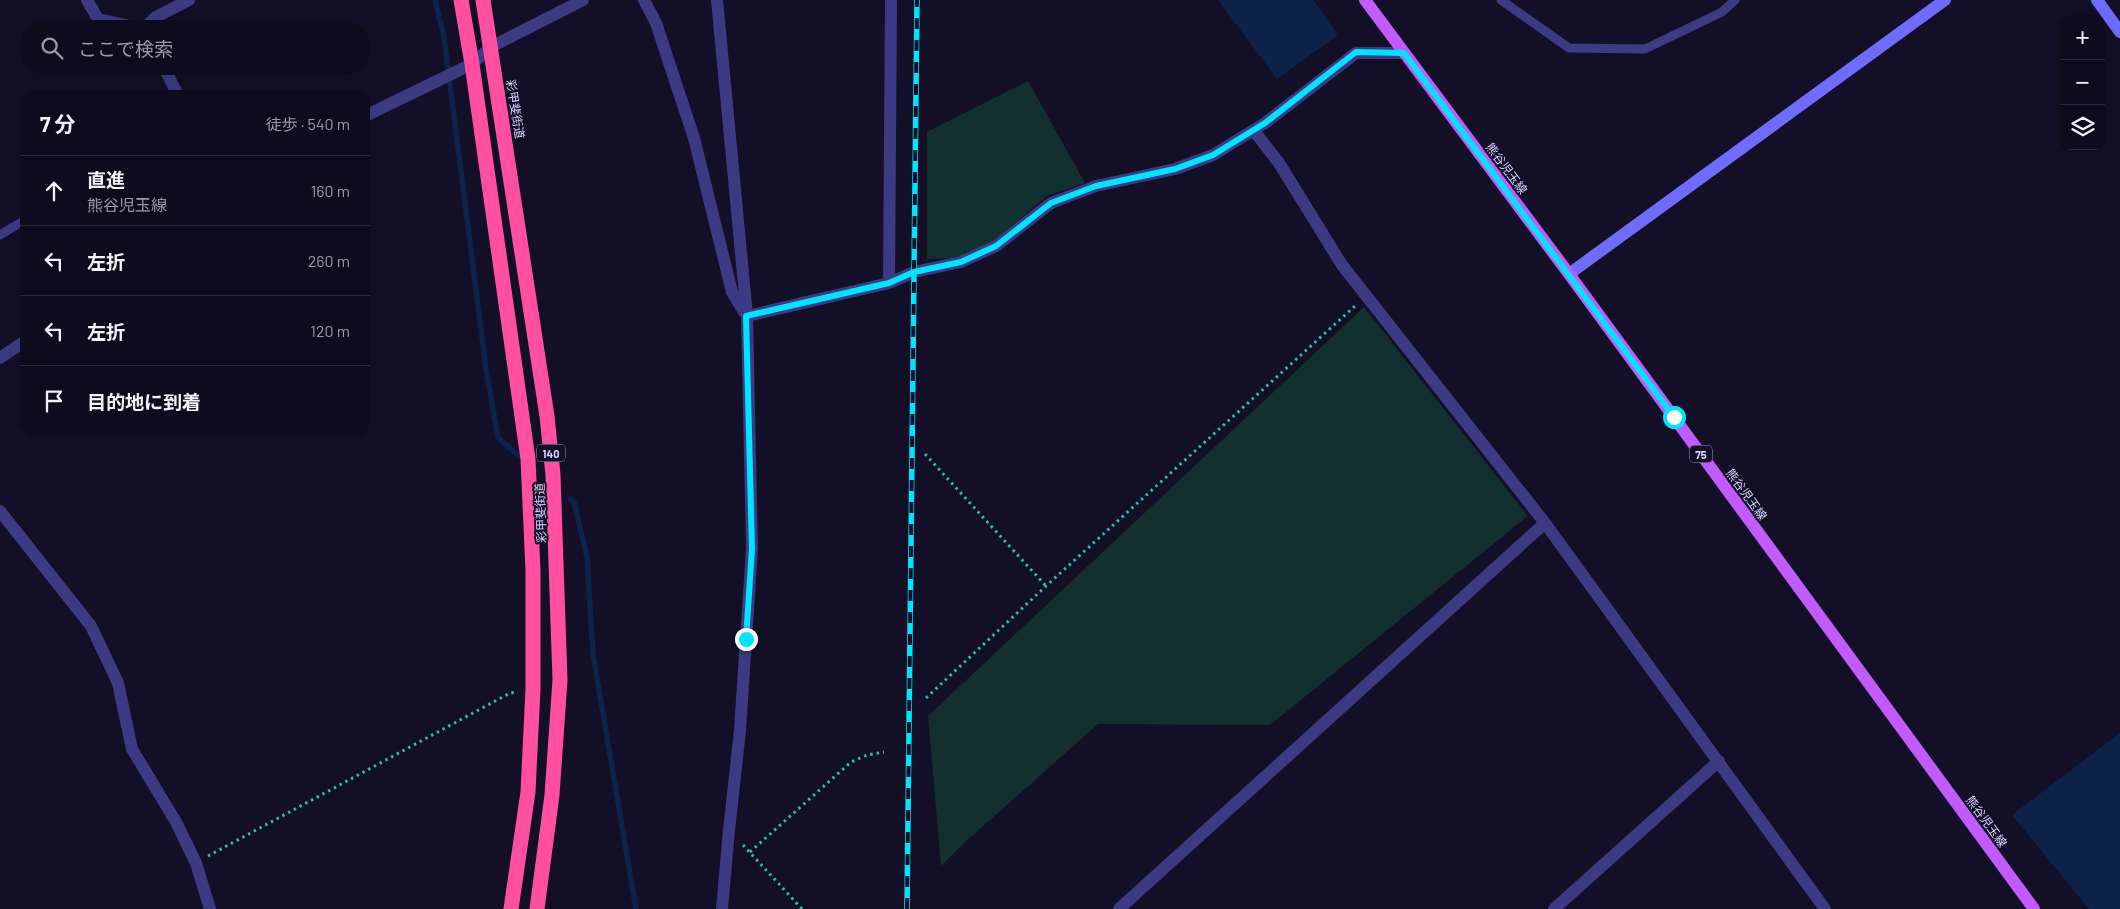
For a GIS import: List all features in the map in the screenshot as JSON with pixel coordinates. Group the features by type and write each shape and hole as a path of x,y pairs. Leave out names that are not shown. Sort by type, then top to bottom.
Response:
{"highway":[{"name":"彩甲斐街道","path":"461,0 472,64 528,459 533,572 534,689 528,792 511,909"},
{"name":"彩甲斐街道","path":"483,0 547,416 553,475 560,680 552,795 537,909"}],"main road":[{"name":"熊谷児玉線","path":"1365,0 1569,274 2034,909"}],"street":[{"path":"87,0 98,19 103,20"},
{"path":"153,20 189,0"},
{"path":"370,114 472,64 491,47 583,0"},
{"path":"644,0 656,22 694,138 732,292 746,316"},
{"path":"717,0 746,316 752,549 740,730 728,830 722,909"},
{"path":"889,283 891,0"},
{"path":"1569,274 1945,0"},
{"path":"2097,0 2120,32"},
{"path":"746,316 889,283 914,272 961,262 996,246 1051,203 1096,186 1175,169 1213,155 1254,131 1356,52 1404,53"},
{"path":"168,75 175,90"},
{"path":"1254,131 1279,163 1342,265 1545,523 1825,909"},
{"path":"0,358 20,344"},
{"path":"0,511 91,626 118,683 132,749 176,822 196,863 210,909"},
{"path":"1119,909 1545,523"},
{"path":"1554,909 1719,761"}],"lane":[{"path":"1500,0 1569,48 1645,49 1722,12 1734,0"},
{"path":"0,235 20,223"}],"path":[{"path":"926,698 1046,586 1367,296"},
{"path":"925,454 1046,586"},
{"path":"196,863 510,693 534,689"},
{"path":"750,852 851,762 867,755 884,752"},
{"path":"728,830 802,909"}],"green space":[{"path":"1028,81 1085,183 1047,196 994,241 961,258 927,259 927,132"},
{"path":"1364,307 1528,516 1270,725 1098,724 963,844 941,866 928,716"}],"water":[{"path":"1218,0 1313,0 1338,35 1277,79"},
{"path":"2120,733 2120,909 2089,909 2012,815"}],"waterway":[{"path":"435,0 444,37 486,369 498,438 536,470"},
{"path":"570,499 574,502 587,557 593,654 636,909"}],"railway":[{"path":"907,909 917,0"}],"route":[{"path":"746,639 752,549 746,316 889,283 914,272 961,262 996,246 1051,203 1096,186 1175,169 1213,155 1254,131 1356,52 1404,53 1674,417"}]}
